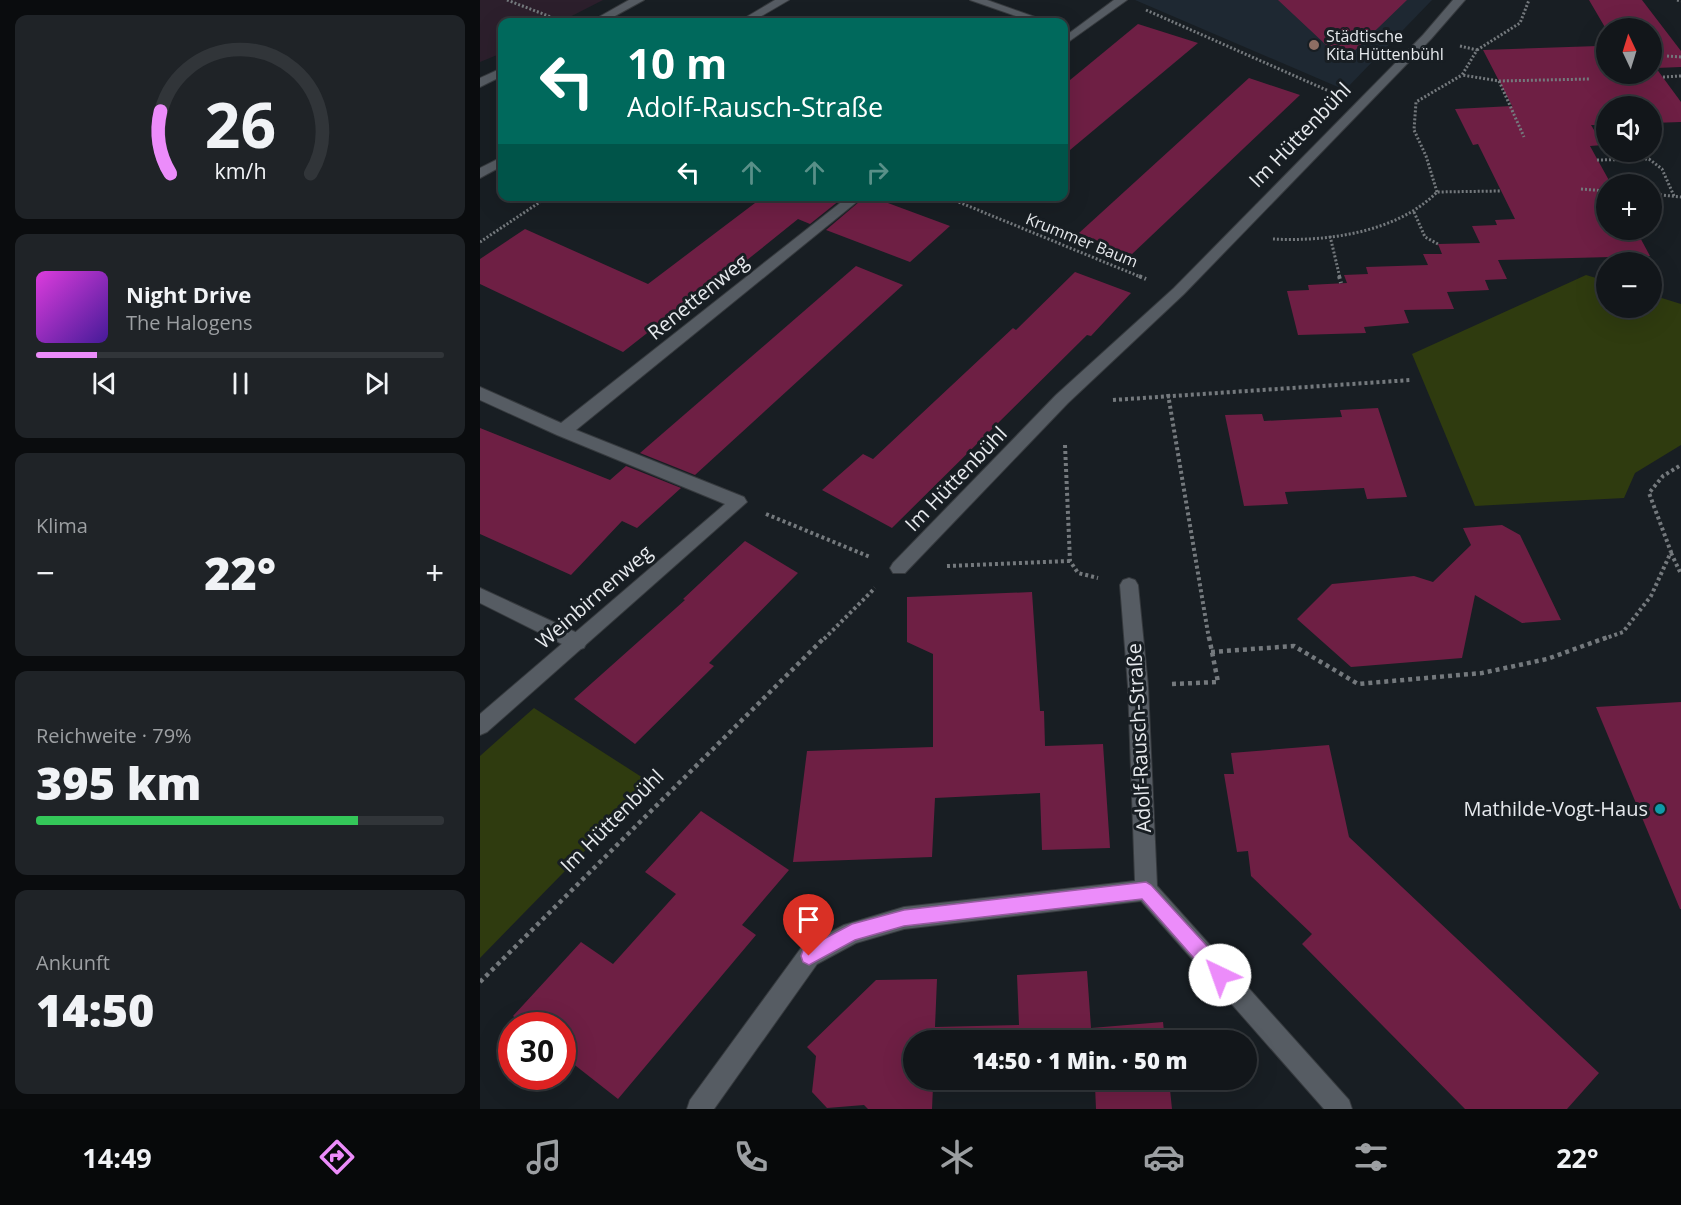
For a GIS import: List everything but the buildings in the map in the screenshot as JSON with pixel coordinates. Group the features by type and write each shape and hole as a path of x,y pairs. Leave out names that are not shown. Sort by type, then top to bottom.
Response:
{"street":[{"path":"604,18 638,0"},
{"path":"751,18 783,0"},
{"path":"976,0 1031,18"},
{"path":"1069,31 1121,0"},
{"name":"Im Hüttenbühl","path":"899,568 1062,399 1179,291 1359,104 1427,37 1459,0"},
{"path":"480,84 498,74"},
{"path":"480,174 498,163"},
{"name":"Renettenweg","path":"563,431 852,201"},
{"path":"480,393 563,431 738,502"},
{"name":"Weinbirnenweg","path":"480,726 738,502"},
{"name":"Adolf-Rausch-Straße","path":"1129,585 1138,687 1146,890"},
{"path":"480,595 577,642"},
{"path":"699,1109 809,956 852,933 904,918 1146,890 1340,1109"}],"path":[{"path":"507,0 554,18"},
{"path":"1437,192 1426,156 1414,130 1416,102 1462,75 1477,50 1520,23 1529,0"},
{"path":"1144,9 1359,104"},
{"path":"1427,37 1477,50"},
{"path":"1667,56 1681,57"},
{"path":"1462,75 1499,81 1590,79"},
{"path":"1663,77 1681,76"},
{"path":"1499,81 1524,137"},
{"path":"1653,162 1662,169 1674,196"},
{"path":"1581,189 1596,190"},
{"path":"1238,230 1276,240 1330,236 1414,212 1437,192 1501,192"},
{"path":"1662,195 1681,197"},
{"path":"480,242 542,201"},
{"name":"Krummer Baum","path":"956,201 1179,291"},
{"path":"1414,212 1425,237 1438,244"},
{"path":"1330,236 1341,283"},
{"path":"1113,400 1168,394 1411,380"},
{"path":"1138,687 1218,682 1210,652 1168,394"},
{"path":"1062,399 1070,561 1078,573 1129,585"},
{"path":"1681,465 1664,476 1649,493 1681,574"},
{"path":"738,502 843,548 899,568 1070,561"},
{"path":"1210,652 1294,646 1358,684 1482,673 1547,659 1623,632 1651,596 1671,552"},
{"name":"Im Hüttenbühl","path":"480,982 874,589 899,568"}],"shaded area":[{"path":"480,0 603,0 568,18 498,18 498,55 480,62"},
{"name":"Städtische Kita Hüttenbühl","path":"1135,0 1432,0 1345,90"}],"green space":[{"path":"1586,275 1596,278 1596,318 1662,318 1662,298 1681,304 1681,445 1635,473 1624,498 1475,506 1412,354"},
{"path":"534,708 651,783 480,958 480,756"}],"place":[{"name":"Städtische Kita Hüttenbühl","path":"1314,45"},
{"name":"Mathilde-Vogt-Haus","path":"1660,809"}],"route":[{"path":"809,956 852,933 904,918 1146,890 1220,975"}]}
